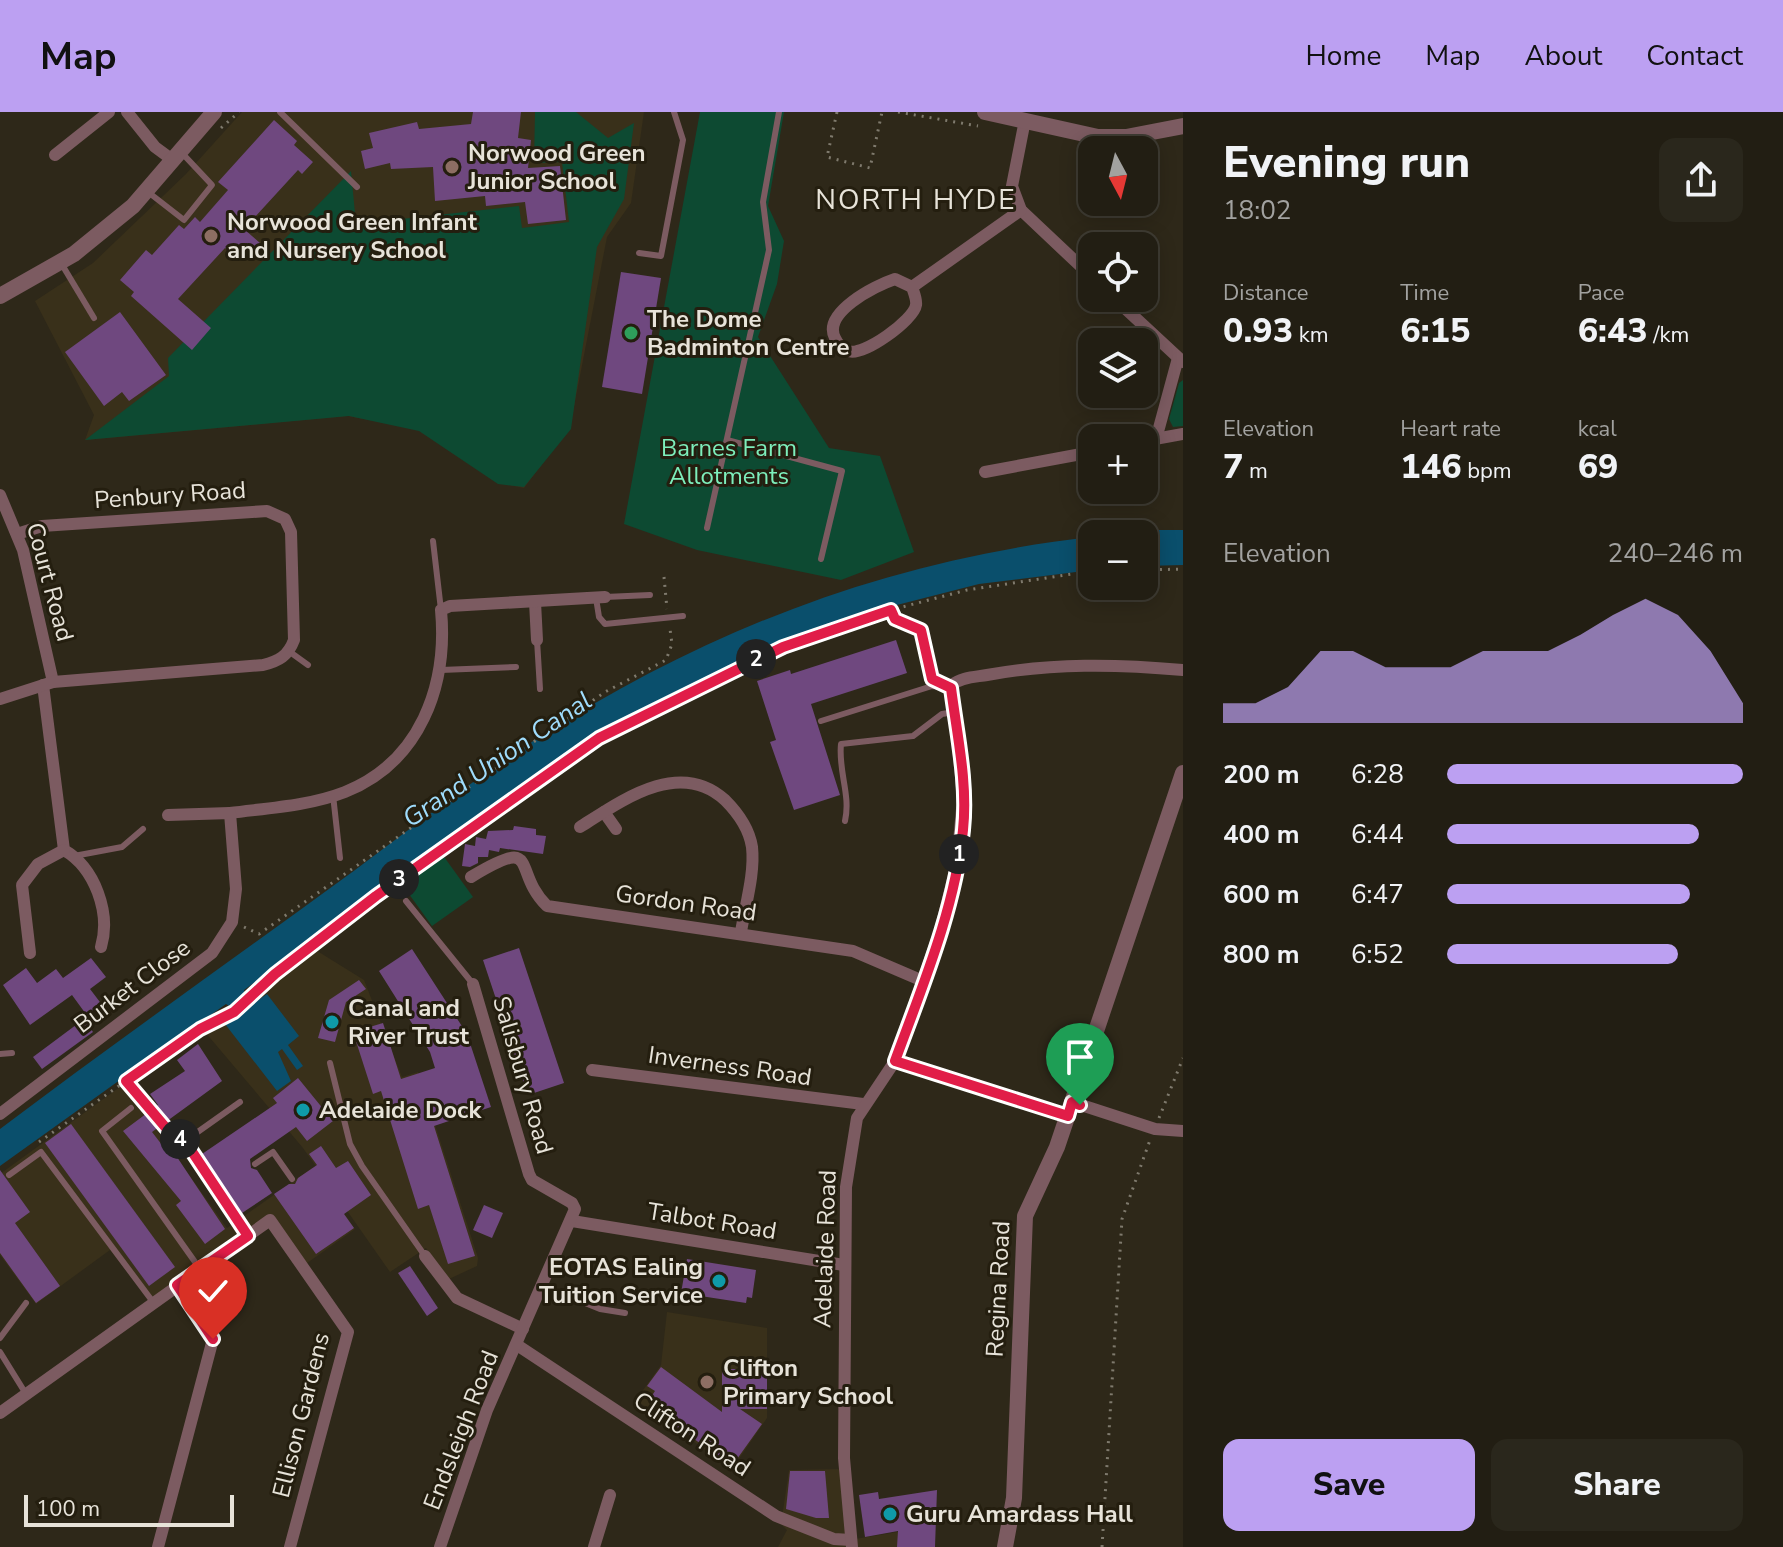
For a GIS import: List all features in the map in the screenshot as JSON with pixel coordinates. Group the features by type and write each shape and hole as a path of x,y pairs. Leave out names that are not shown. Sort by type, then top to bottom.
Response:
{"street":[{"path":"55,155 109,112"},
{"path":"127,112 155,147 177,157"},
{"path":"0,296 95,239 148,192 214,112"},
{"path":"985,112 1098,137 1126,137 1183,126"},
{"path":"1025,120 1012,186 1021,210 1078,264"},
{"path":"912,287 1021,210"},
{"path":"895,279 912,287 917,303 913,316 863,352 847,351 836,342 831,329 835,316 881,283 895,279"},
{"path":"1129,312 1180,360 1156,424"},
{"path":"1158,439 1183,434"},
{"path":"985,472 1078,455"},
{"name":"Court Road","path":"0,495 15,529 48,684 69,853"},
{"name":"Penbury Road","path":"0,530 267,511 285,519 291,532 294,640 290,652"},
{"path":"168,815 230,813 304,803 333,795 380,772 404,748 426,716 441,670 444,648 441,610 450,606 601,598"},
{"path":"535,602 537,640"},
{"path":"0,699 48,684 263,665 277,662 290,652"},
{"path":"951,686 956,681 1008,671 1062,665 1098,663 1183,670"},
{"name":"Adelaide Road","path":"852,1544 844,1458 846,1187 857,1118 863,1104 895,1061 950,894 963,829 962,771 951,686"},
{"name":"Regina Road","path":"1005,1547 1014,1498 1022,1230 1031,1199 1052,1160 1070,1109 1183,773"},
{"path":"580,827 641,790 661,784 700,786 718,795 736,811 747,829 752,849 741,932"},
{"path":"604,812 616,829"},
{"name":"Burket Close","path":"0,1114 212,953 232,922 236,889 230,813"},
{"path":"30,953 22,885 38,864 69,853 91,876 99,898 104,936 101,947"},
{"name":"Gordon Road","path":"471,877 503,858 514,856 524,862 539,899 547,906 741,932 853,951 923,981"},
{"name":"Salisbury Road","path":"473,984 529,1174 532,1180 572,1203"},
{"path":"895,1061 1070,1109 1155,1129 1183,1131"},
{"name":"Inverness Road","path":"592,1070 863,1104"},
{"name":"Endsleigh Road","path":"440,1547 487,1410 572,1221 575,1209 572,1203"},
{"name":"Ellison Gardens","path":"248,1236 270,1220 348,1332 290,1547"},
{"name":"Talbot Road","path":"572,1221 844,1265"},
{"path":"0,1413 248,1236"},
{"name":"Endsleigh Road","path":"425,1256 457,1298 523,1329"},
{"path":"158,1547 213,1339 177,1285"},
{"name":"Clifton Road","path":"517,1345 776,1516 852,1544"},
{"path":"594,1547 610,1495"}],"lane":[{"path":"280,112 357,187"},
{"path":"639,253 661,256 683,140 674,112"},
{"path":"707,528 769,250 763,202 779,112"},
{"path":"148,192 184,220 212,185 177,157"},
{"path":"60,262 94,318"},
{"path":"727,440 842,471 821,559"},
{"path":"433,541 441,610"},
{"path":"650,595 601,598 599,617 605,624 683,616"},
{"path":"537,640 540,689"},
{"path":"290,652 308,665"},
{"path":"441,670 516,667"},
{"path":"821,721 932,686 951,686"},
{"path":"845,821 849,805 839,765 841,744 913,736 942,714 954,712"},
{"path":"333,795 340,858"},
{"path":"69,853 122,847 143,829"},
{"path":"406,901 473,984"},
{"path":"0,1054 12,1053"},
{"path":"330,1063 350,1144 425,1256"},
{"path":"240,1102 185,1141 248,1236"},
{"path":"131,1108 102,1131 200,1269"},
{"path":"9,1175 41,1152 153,1302"},
{"path":"255,1164 273,1152 292,1179"},
{"path":"543,1286 600,1309 625,1313"},
{"path":"0,1338 26,1303"},
{"path":"0,1352 1,1359 26,1394"}],"path":[{"path":"224,127 239,112"},
{"path":"837,112 827,157 870,168 882,112"},
{"path":"898,112 991,129"},
{"path":"1158,570 1183,569"},
{"path":"39,1143 200,1029 234,1012 275,974 376,896 599,738 783,647 891,610 967,590 1078,573"},
{"path":"232,922 259,934 605,692 666,660 672,644 664,577"},
{"path":"891,610 895,619 921,630 932,679 951,686"},
{"path":"1102,1547 1122,1219 1183,1058"},
{"path":"126,1081 172,1135 185,1141"}],"shaded area":[{"path":"242,112 644,112 631,203 607,237 570,427 524,488 499,483 421,430 348,416 85,440 94,415 35,301 93,263 186,174"},
{"path":"314,949 364,980 402,1077 418,1072 478,1258 477,1266 449,1279 426,1248 390,1272 303,1148 205,1032 223,1025 266,993 284,969"},
{"path":"124,1084 227,1228 312,1168 355,1229 303,1266 271,1217 150,1301 110,1250 36,1304 0,1255 0,1174"},
{"name":"Clifton Primary School","path":"667,1312 767,1328 767,1418 732,1469 636,1400 661,1365"},
{"path":"845,1469 855,1539 922,1528 920,1547 778,1547 787,1530 781,1524 789,1470"}],"green space":[{"path":"535,112 576,112 608,138 634,123 624,199 597,247 571,429 524,487 498,484 419,431 349,416 85,440 169,376 168,358 351,171 356,224 519,206 522,228 569,222 562,162 534,163"},
{"name":"Barnes Farm Allotments","path":"700,112 784,112 768,206 784,241 777,284 758,337 829,448 880,456 914,552 841,580 697,550 624,524"},
{"path":"1183,380 1183,426 1173,427 1169,419 1179,383"},
{"path":"442,854 473,897 432,926 401,883"}],"water":[{"path":"1158,530 1183,530 1183,565 1158,566"},
{"path":"1078,539 1078,572 979,584 893,606 795,637 692,685 587,743 244,990 245,998 251,1005 267,994 299,1036 288,1045 303,1066 297,1070 282,1049 278,1052 291,1081 277,1091 225,1024 240,1013 226,1004 0,1166 0,1129 486,773 602,699 735,632 803,605 945,562 1017,547"}],"building":[{"name":"Norwood Green Junior School","path":"473,112 521,112 518,138 531,140 528,168 560,166 566,220 528,224 525,202 486,206 485,196 435,201 433,167 391,169 390,163 365,169 361,151 373,148 369,133 417,122 419,129 471,124"},
{"name":"Norwood Green Infant and Nursery School","path":"274,120 297,141 294,145 313,162 302,174 298,170 244,229 260,243 247,257 242,252 237,258 225,248 178,299 211,328 192,350 131,296 134,292 120,280 146,250 152,255 179,225 184,229 195,217 200,222 228,190 218,182"},
{"name":"The Dome Badminton Centre","path":"621,272 661,278 642,394 602,387"},
{"path":"120,312 166,375 129,401 122,392 104,406 65,352"},
{"path":"896,640 907,673 811,704 840,795 794,810 770,742 776,740 757,681 790,670 791,674"},
{"path":"514,826 536,829 536,835 546,836 543,854 500,848 499,852 489,850 488,857 478,857 478,863 470,867 462,866 465,844 475,846 476,837 486,839 488,831 513,830"},
{"path":"519,948 564,1083 528,1095 483,960"},
{"path":"412,949 467,1034 491,1107 434,1126 475,1256 448,1264 429,1205 418,1209 381,1091 373,1094 353,1032 383,1023 401,1079 435,1068 430,1052 379,971"},
{"path":"91,958 106,977 90,989 106,1010 91,1021 72,995 30,1025 3,985 26,968 37,983 56,969 63,978"},
{"name":"Canal and River Trust","path":"359,980 366,989 346,1002 335,1042 318,1038 329,1000"},
{"path":"84,1019 93,1032 42,1069 33,1057"},
{"path":"198,1044 222,1081 152,1132 169,1154 173,1151 225,1229 205,1244 176,1205 181,1201 123,1131 158,1105 150,1094 185,1071 177,1060"},
{"path":"298,1078 333,1121 307,1141 296,1127 250,1159 251,1168 257,1170 272,1193 242,1213 202,1154 277,1103 273,1098"},
{"path":"71,1124 175,1267 149,1286 45,1143"},
{"path":"321,1146 336,1168 348,1161 371,1195 344,1214 354,1228 316,1254 274,1194 289,1184 295,1184 298,1178 317,1165 309,1154"},
{"path":"0,1170 30,1212 15,1223 60,1286 36,1303 0,1253"},
{"path":"484,1205 503,1213 492,1238 473,1230"},
{"name":"EOTAS Ealing Tuition Service","path":"687,1259 756,1270 752,1298 747,1297 746,1303 681,1293"},
{"path":"410,1266 438,1308 427,1316 398,1273"},
{"path":"661,1367 722,1412 722,1369 767,1369 767,1409 740,1409 762,1424 732,1466 652,1409 655,1405 649,1400 655,1391 647,1386"},
{"path":"790,1471 825,1471 829,1518 816,1518 786,1509"},
{"name":"Guru Amardass Hall","path":"937,1490 935,1547 897,1547 898,1531 865,1537 859,1495 878,1492 879,1499"}],"place":[{"name":"Norwood Green Junior School","path":"452,167"},
{"name":"Norwood Green Infant and Nursery School","path":"211,236"},
{"name":"The Dome Badminton Centre","path":"631,333"},
{"name":"Canal and River Trust","path":"332,1022"},
{"name":"Adelaide Dock","path":"303,1110"},
{"name":"EOTAS Ealing Tuition Service","path":"719,1281"},
{"name":"Clifton Primary School","path":"707,1382"},
{"name":"Guru Amardass Hall","path":"890,1514"}],"district":[{"name":"NORTH HYDE","path":"916,199"}],"route":[{"path":"213,1339 177,1285 248,1236 185,1141 172,1135 126,1081 200,1029 234,1012 275,974 376,896 504,802 599,738 783,647 891,610 895,619 921,630 932,679 951,688 963,798 963,829 950,894 895,1061 1068,1116 1072,1102 1080,1105"}],"water label":[{"name":"Grand Union Canal","path":"497,759"}]}
